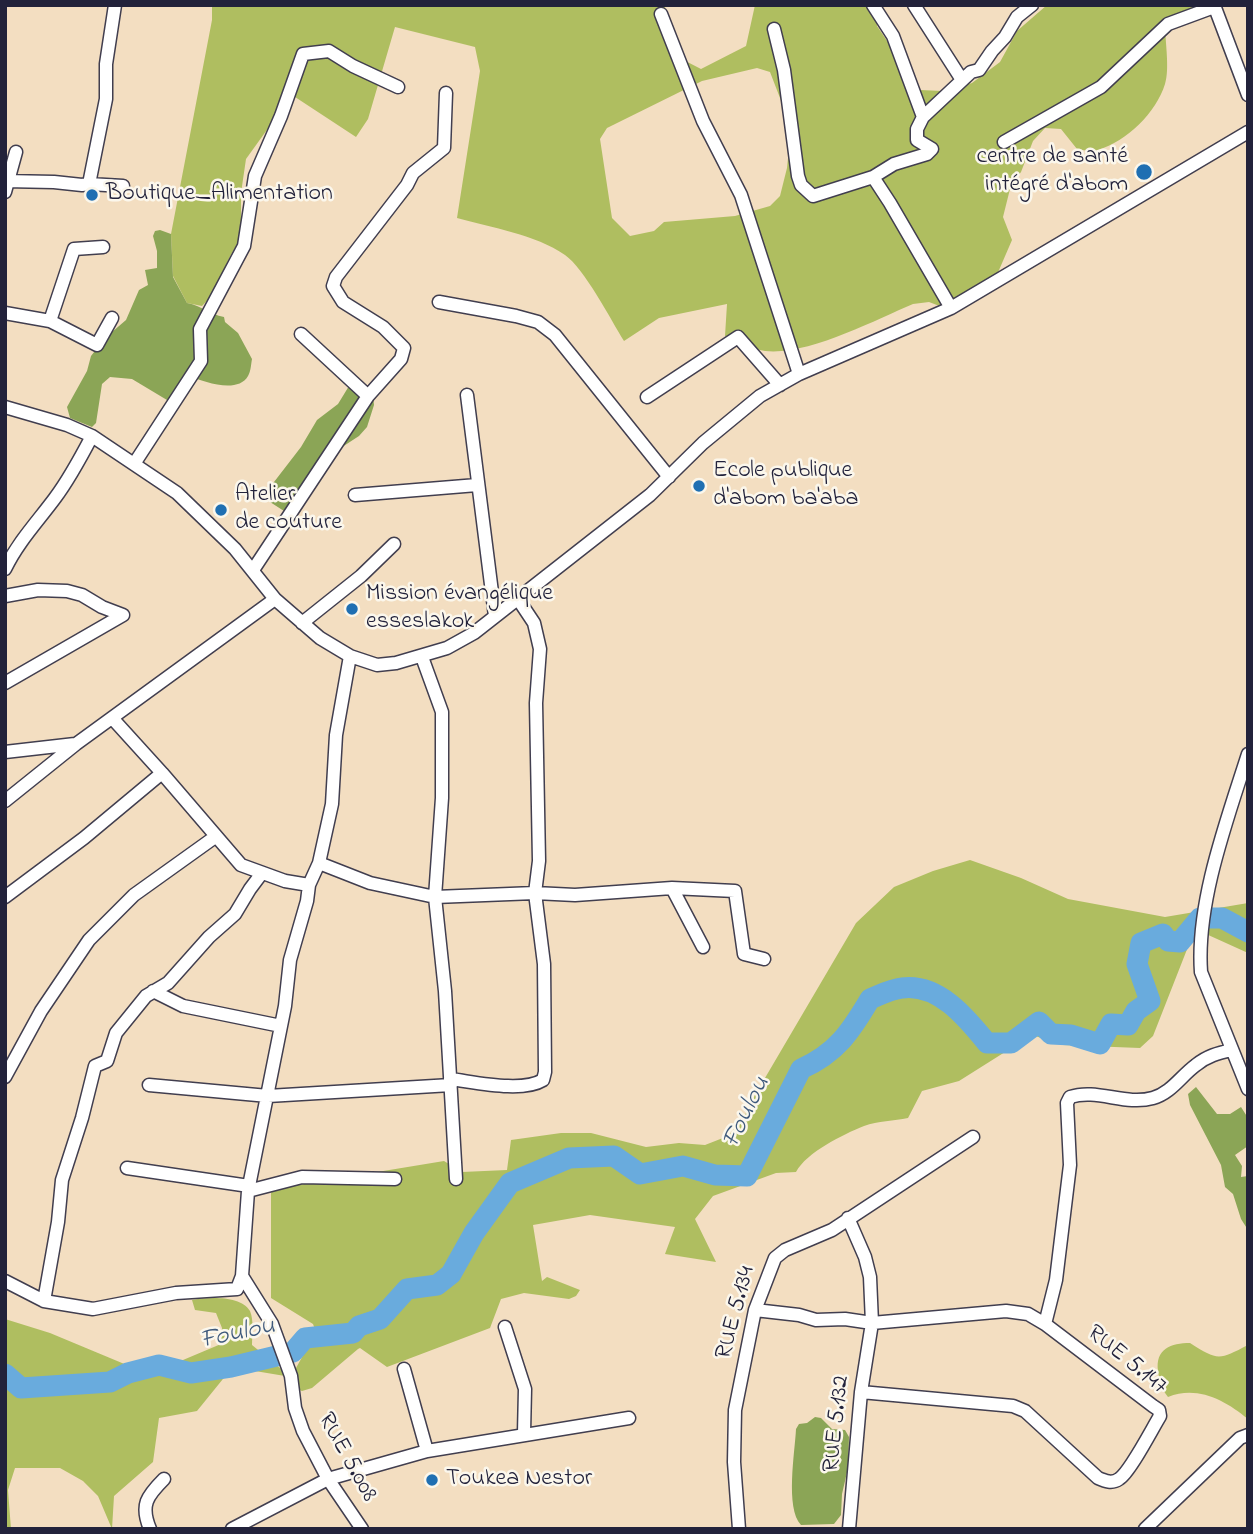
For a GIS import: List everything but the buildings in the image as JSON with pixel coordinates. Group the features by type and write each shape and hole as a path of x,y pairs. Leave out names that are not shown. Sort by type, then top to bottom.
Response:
{"street":[{"path":"89,184 106,99 106,64 115,5"},
{"path":"873,5 893,36 923,117"},
{"path":"914,5 962,80"},
{"path":"774,29 784,70 801,185 813,196 873,177 894,164 927,154 932,149 916,140 917,129 923,117 971,72 979,70 1017,17 1032,5"},
{"path":"1004,142 1101,88 1168,24 1214,6 1248,95"},
{"path":"661,13 703,121 741,195 799,374"},
{"path":"134,464 201,361 200,329 244,246 255,176 281,116 303,54 330,51 352,66 398,87"},
{"path":"253,570 368,396 401,359 404,348 383,327 343,302 333,286 336,277 407,185 413,173 444,148 446,93"},
{"path":"5,407 67,425 92,436 177,493 253,570 275,599 320,638 350,656 377,664 396,663 422,657 456,643 495,617 650,495 703,443 760,396 799,374 951,308 1248,132"},
{"path":"16,152 7,185 43,181 123,186"},
{"path":"873,177 951,308"},
{"path":"50,321 74,249 103,247"},
{"path":"439,302 516,316 538,323 555,335 669,477"},
{"path":"5,313 50,321 97,345 112,318"},
{"path":"301,334 368,396"},
{"path":"647,397 738,337 780,385"},
{"path":"467,395 495,617"},
{"path":"5,569 23,538 69,478 92,436"},
{"path":"355,495 478,485"},
{"path":"302,623 361,576 394,544"},
{"path":"5,596 54,589 67,591 82,595 123,615 5,684"},
{"path":"5,801 76,744 275,599"},
{"path":"149,1085 268,1096 451,1082 510,1086 536,1084 543,1080 546,1060 544,964 535,893 539,861 536,703 540,649 534,623 518,599"},
{"path":"5,1282 44,1301 93,1309 176,1293 237,1289 242,1276 248,1188 281,1026 290,960 309,885 319,863 332,804 336,735 350,656"},
{"path":"422,657 442,712 442,798 435,897 445,991 456,1179"},
{"path":"113,719 241,865 285,881 309,885"},
{"path":"5,752 76,744"},
{"path":"1248,754 1203,917 1201,972 1248,1089"},
{"path":"5,897 84,838 162,773"},
{"path":"5,1077 41,1011 89,940 134,895 215,837"},
{"path":"319,863 370,883 435,897 535,893 575,895 672,888 735,891 744,954 764,959"},
{"path":"44,1301 58,1222 62,1180 95,1066 107,1061 116,1033 153,990 167,983 209,937 235,915 262,873"},
{"path":"672,888 703,947"},
{"path":"153,990 183,1006 281,1026"},
{"path":"1045,1324 1054,1291 1070,1165 1067,1103 1070,1097 1093,1095 1136,1100 1156,1098 1171,1090 1204,1060 1231,1050"},
{"name":"RUE 5.134","path":"739,1529 734,1462 735,1410 755,1311 775,1258 785,1250 819,1237 973,1137"},
{"path":"127,1168 248,1188 302,1177 395,1179"},
{"name":"RUE 5.132","path":"848,1218 870,1277 872,1323 861,1392 849,1529"},
{"name":"RUE 5.008","path":"242,1276 272,1324 290,1376 295,1408 303,1431 328,1479 362,1529"},
{"name":"RUE 5.147","path":"755,1311 799,1315 816,1320 845,1319 872,1323 1017,1311 1045,1324 1159,1410 1160,1416 1118,1480 1108,1482 1098,1478 1025,1411 1013,1406 861,1392"},
{"path":"505,1327 525,1389 524,1433"},
{"path":"404,1369 426,1451"},
{"path":"232,1529 328,1479 426,1451 629,1418"},
{"path":"1145,1529 1240,1438 1248,1435"},
{"path":"150,1529 145,1517 145,1507 149,1493 164,1479"}],"green space":[{"path":"212,5 665,5 668,52 701,69 746,46 755,5 878,5 877,26 920,90 943,91 972,83 1000,62 1017,31 1047,5 1213,5 1165,24 1165,84 1155,105 1130,133 1109,146 1093,151 1077,149 1061,129 1045,128 1033,141 1021,172 1011,185 1003,217 1012,240 993,284 950,310 929,302 913,304 820,343 782,351 760,350 725,336 727,304 659,318 624,341 589,282 565,255 527,237 457,218 480,71 475,47 395,27 368,119 356,137 292,95 246,159 241,193 241,240 209,299 202,306 187,303 173,276 171,234 212,20","holes":["757,68 770,72 785,111 790,139 780,196 770,206 735,216 664,222 654,231 630,236 612,218 600,139 607,128 702,81"]},
{"path":"155,231 171,234 173,277 187,303 224,317 225,322 238,333 252,359 249,374 243,381 229,385 189,376 176,394 167,400 132,379 110,377 102,384 96,423 92,427 70,418 67,407 87,371 91,356 105,338 126,320 139,290 148,285 145,270 157,268 157,251 153,236"},
{"path":"349,386 373,395 374,405 367,427 359,436 336,451 294,510 284,511 270,502 269,492 274,482 301,447 317,420 338,404"},
{"path":"970,860 1021,878 1068,899 1165,917 1248,903 1248,953 1195,929 1153,1036 1140,1048 1063,1045 1032,1035 959,1081 922,1091 908,1118 864,1126 817,1151 796,1172 776,1173 713,1196 695,1219 716,1262 665,1254 675,1227 590,1215 533,1225 542,1281 547,1277 580,1290 576,1296 569,1299 524,1293 501,1299 490,1328 387,1367 360,1348 312,1388 302,1391 297,1389 291,1377 316,1332 313,1324 271,1298 271,1193 274,1189 444,1161 462,1172 507,1170 511,1140 561,1133 591,1133 646,1147 679,1143 705,1145 728,1136 742,1121 856,923 894,887"},
{"path":"1196,1087 1217,1114 1230,1114 1241,1107 1248,1118 1248,1146 1235,1155 1242,1166 1241,1177 1248,1176 1248,1230 1241,1219 1233,1194 1225,1187 1221,1165 1190,1105 1188,1094"},
{"path":"192,1300 232,1300 246,1306 250,1311 252,1345 291,1377 249,1370 227,1374 197,1411 159,1418 153,1462 114,1496 112,1529 98,1496 83,1481 60,1468 15,1468 8,1490 11,1529 5,1529 5,1319 50,1333 134,1368 164,1368 221,1344 222,1328 216,1313 195,1310"},
{"path":"1190,1343 1207,1353 1219,1356 1231,1354 1248,1345 1248,1419 1210,1396 1190,1393 1168,1397 1159,1378 1159,1357 1171,1346"},
{"path":"815,1417 821,1418 832,1429 845,1430 849,1437 848,1468 842,1494 841,1515 834,1524 801,1525 796,1517 792,1493 796,1429 799,1424 807,1423"}],"waterway":[{"name":"Foulou","path":"5,1374 21,1388 110,1382 128,1373 159,1365 191,1373 231,1367 293,1352 305,1338 353,1333 359,1326 380,1319 407,1289 437,1285 451,1274 474,1233 510,1183 569,1158 614,1156 640,1174 683,1166 715,1175 747,1176 801,1069 824,1056 842,1040 870,999 902,988 928,991 950,1004 987,1043 1011,1043 1039,1022 1051,1034 1071,1035 1100,1044 1111,1024 1128,1025 1136,1011 1150,1001 1137,964 1141,943 1163,934 1168,941 1180,942 1200,918 1222,918 1248,932"}],"place":[{"name":"centre de santé intégré d'abom","path":"1144,172"},
{"name":"Boutique_Alimentation","path":"92,195"},
{"name":"Ecole publique d'abom ba'aba","path":"699,486"},
{"name":"Atelier de couture","path":"221,510"},
{"name":"Mission évangélique esseslakok","path":"352,609"},
{"name":"Toukea Nestor","path":"432,1480"}]}
